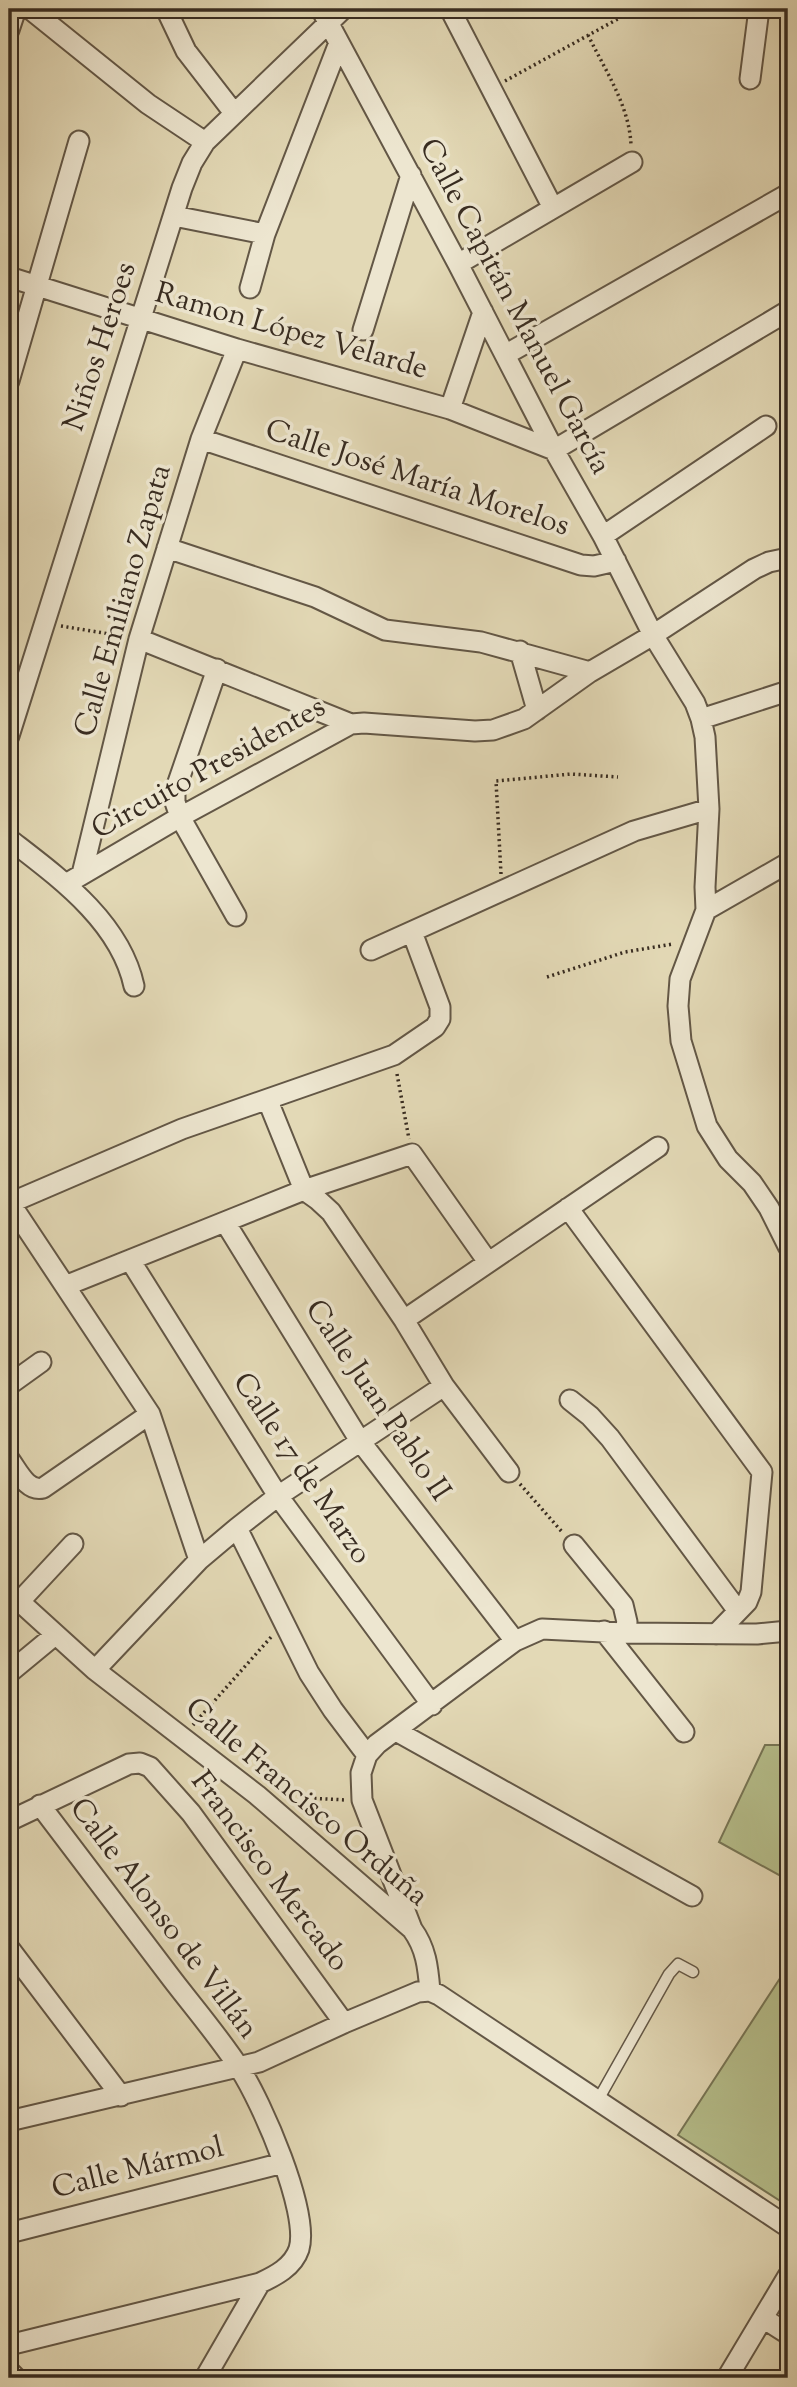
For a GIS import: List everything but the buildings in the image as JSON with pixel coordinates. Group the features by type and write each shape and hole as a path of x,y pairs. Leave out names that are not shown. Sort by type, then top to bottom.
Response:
{"street":[{"path":"9,30 16,9"},
{"path":"30,9 148,104 205,142"},
{"path":"166,9 186,51 234,113"},
{"name":"Niños Heroes","path":"9,736 192,163 205,142 325,16 342,9"},
{"path":"450,9 553,208"},
{"path":"750,79 759,9"},
{"name":"Calle Capitán Manuel García","path":"325,16 554,450 603,536 653,635 695,703 705,737 709,809 706,910"},
{"path":"250,288 265,234 339,43"},
{"path":"9,382 79,141"},
{"path":"458,264 632,162"},
{"path":"363,330 411,175"},
{"path":"505,355 788,194"},
{"path":"174,216 265,234"},
{"name":"Ramon López Velarde","path":"9,277 237,349 450,410 554,450"},
{"path":"554,450 788,311"},
{"path":"450,410 483,312"},
{"name":"Calle Emiliano Zapata","path":"74,879 139,639 201,439 237,349"},
{"path":"603,536 766,426"},
{"name":"Calle José María Morelos","path":"201,439 581,565 594,566 616,561"},
{"path":"167,548 315,597 385,630 481,642 590,672"},
{"name":"Circuito Presidentes","path":"74,879 180,817 351,724 475,731 493,730 524,719 590,672 653,635 754,569 788,558"},
{"path":"139,639 351,724"},
{"path":"520,651 537,709"},
{"path":"217,669 176,791 175,802 180,817 236,916"},
{"path":"701,719 788,691"},
{"path":"371,950 634,831 709,809"},
{"path":"9,839 74,879 128,965 134,986"},
{"path":"788,863 706,910 680,979 678,1006 681,1041 707,1126 728,1160 752,1183 769,1208 788,1246"},
{"path":"198,1560 150,1414 10,1203 181,1129 268,1101 394,1055 435,1027 440,1018 440,1007 412,932"},
{"path":"268,1101 304,1190 331,1212 404,1320 444,1386 509,1472"},
{"path":"404,1320 658,1147"},
{"path":"65,1286 304,1190 412,1154 488,1262"},
{"path":"568,1208 762,1472 751,1592 747,1601 716,1634"},
{"name":"Calle Juan Pablo II","path":"225,1222 360,1441 514,1641"},
{"name":"Calle 17 de Marzo","path":"130,1260 278,1496 432,1705"},
{"path":"9,1385 41,1362"},
{"path":"96,1670 198,1560 237,1528 278,1496 444,1386"},
{"path":"570,1400 590,1416 610,1438 738,1611"},
{"path":"9,1459 29,1487 36,1490 43,1488 150,1414"},
{"path":"237,1528 309,1673 367,1755"},
{"path":"15,1596 73,1544"},
{"path":"574,1545 623,1605 627,1622 624,1633"},
{"name":"Calle Francisco Orduña","path":"15,1596 96,1670 257,1795 412,1929 419,1938 428,1963 430,1991"},
{"path":"412,1929 362,1800 361,1773 367,1755 396,1731 514,1641 542,1629 716,1634 788,1631"},
{"path":"604,1631 684,1732"},
{"path":"9,1673 55,1634"},
{"path":"396,1731 692,1896"},
{"name":"Francisco Mercado","path":"40,1805 129,1764 140,1763 150,1767 191,1813 344,2023"},
{"path":"9,1821 40,1805"},
{"name":"Calle Alonso de Villán","path":"40,1805 240,2068 266,2119 283,2163 296,2206 300,2231 299,2249 291,2263 260,2283"},
{"path":"9,1948 121,2096"},
{"path":"9,2120 240,2068 277,2055 418,1992 430,1991 788,2227"},
{"name":"Calle Mármol","path":"9,2233 283,2163"},
{"path":"727,2378 788,2276"},
{"path":"9,2345 260,2283"},
{"path":"205,2378 260,2283"},
{"path":"763,2318 788,2333"},
{"path":"9,2371 16,2378"}],"lane":[{"path":"598,2100 669,1974 678,1964 692,1972"}],"path":[{"path":"491,89 636,9"},
{"path":"588,35 628,122 632,162"},
{"path":"45,623 139,639"},
{"path":"502,891 496,781 571,774 618,778"},
{"path":"547,977 625,952 694,941"},
{"path":"394,1055 412,1154"},
{"path":"509,1472 574,1545"},
{"path":"183,1737 283,1624"},
{"path":"257,1795 362,1800"}],"green space":[{"path":"765,1745 788,1745 788,1880 719,1842"},
{"path":"788,1966 788,2206 678,2135"}]}
